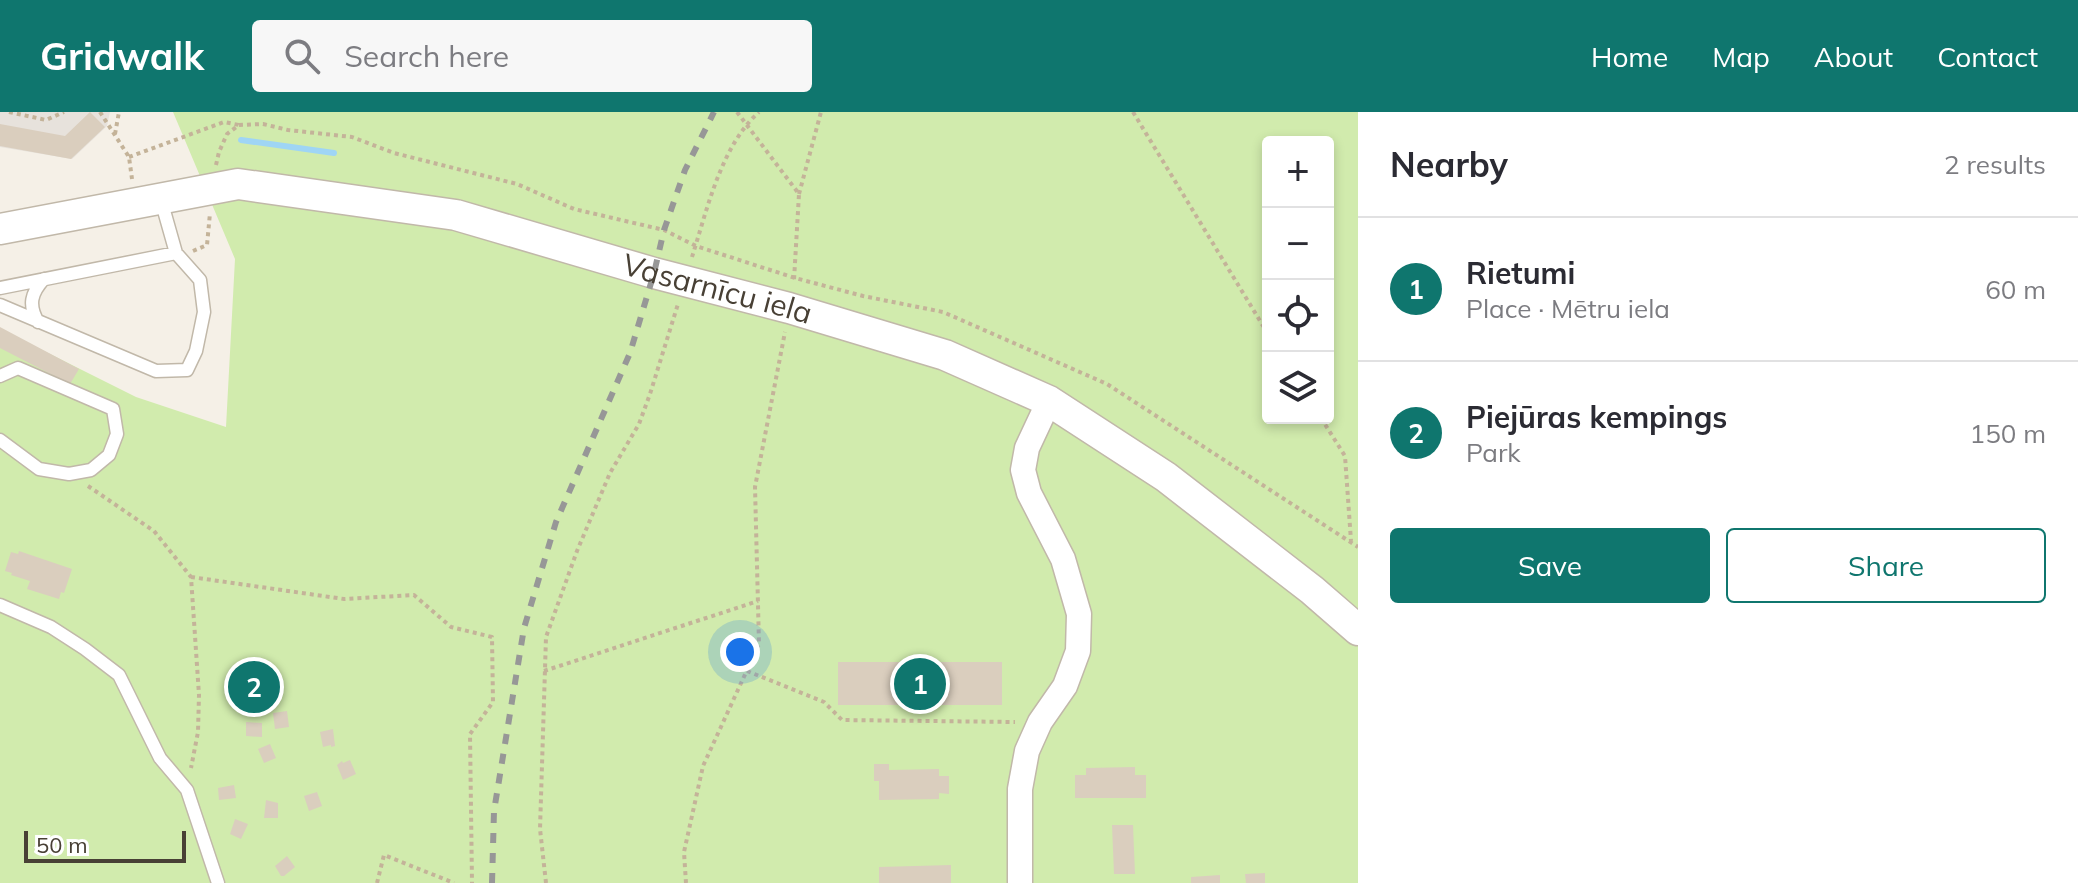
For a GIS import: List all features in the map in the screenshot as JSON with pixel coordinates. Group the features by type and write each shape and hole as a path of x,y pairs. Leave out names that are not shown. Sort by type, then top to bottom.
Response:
{"street":[{"name":"Vasarnīcu iela","path":"0,229 238,184 456,215 789,308 945,355 1049,401 1166,477 1312,590 1358,630"},
{"path":"1020,883 1020,789 1027,751 1040,722 1065,686 1078,651 1079,614 1063,559 1029,493 1023,470 1027,448 1049,401"}],"lane":[{"path":"0,305 156,371 187,370 196,351 204,312 200,280 176,253 151,201"},
{"path":"0,288 176,253"},
{"path":"38,322 32,312 32,296 44,279"},
{"path":"0,376 18,368 113,409 117,434 109,455 91,470 69,474 39,469 0,440"},
{"path":"0,605 51,627 119,675 160,758 187,790 218,883"}],"path":[{"path":"9,112 46,120 64,112"},
{"path":"100,112 129,157 134,189 151,201"},
{"path":"115,134 119,112"},
{"path":"737,112 799,194"},
{"path":"546,883 540,829 546,637 610,473 639,424 709,198 747,123 759,112"},
{"path":"686,883 684,852 703,766 759,644 755,487 795,278 799,194 821,112"},
{"path":"1133,112 1262,324"},
{"path":"129,157 224,122 239,125"},
{"path":"1325,424 1345,456 1351,541"},
{"path":"69,474 154,531 191,577 199,695 198,732 187,790"},
{"path":"191,577 344,599 414,595 451,627 492,637 493,702 470,734 472,883"},
{"path":"544,671 758,601"},
{"path":"747,671 824,702 842,720 1040,722"},
{"path":"377,883 384,855 454,883"}],"shaded area":[{"path":"0,112 110,112 107,126 72,159 0,147"}],"green space":[{"path":"173,112 1358,112 1358,883 0,883 0,329 136,397 226,427 235,259"}],"building":[{"path":"90,112 105,127 71,159 0,146 0,124 65,136"},
{"path":"0,327 79,369 70,384 0,348"},
{"path":"19,551 72,569 59,599 27,589 30,581 5,571 11,552 18,554"},
{"path":"838,662 1002,662 1002,705 838,705"},
{"path":"287,711 289,727 275,729 273,713"},
{"path":"246,722 262,723 262,737 246,736"},
{"path":"333,729 335,746 323,747 320,732"},
{"path":"270,744 276,758 264,763 258,749"},
{"path":"350,760 356,774 343,780 337,765"},
{"path":"874,764 889,764 889,770 939,769 939,776 949,776 949,794 939,793 939,799 879,800 879,781 874,781"},
{"path":"1135,767 1135,775 1146,775 1146,798 1075,798 1075,775 1086,775 1086,768"},
{"path":"234,785 236,798 219,800 218,788"},
{"path":"317,792 322,806 309,811 304,796"},
{"path":"266,800 278,803 278,818 264,818"},
{"path":"235,819 248,824 241,839 230,834"},
{"path":"1112,825 1133,825 1135,874 1114,874"},
{"path":"287,856 295,867 281,876 275,866"},
{"path":"951,865 951,883 879,883 879,867"},
{"path":"1265,873 1265,883 1246,883 1245,874"},
{"path":"1220,875 1220,883 1191,883 1191,877"}],"waterway":[{"path":"241,140 334,153"}],"railway":[{"path":"492,883 494,811 524,628 556,522 630,353 664,230 685,170 714,112"}],"place":[{"name":"Rietumi","path":"920,684"},
{"name":"Piejūras kempings","path":"254,687"}]}
